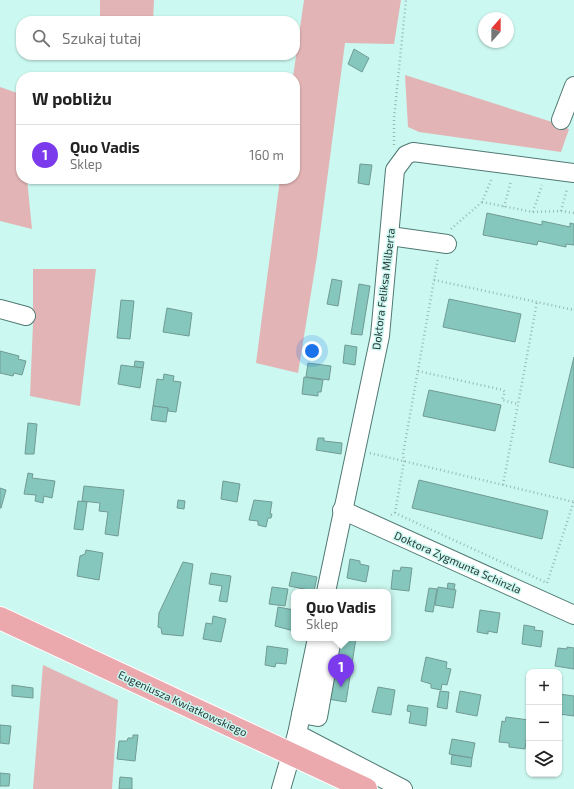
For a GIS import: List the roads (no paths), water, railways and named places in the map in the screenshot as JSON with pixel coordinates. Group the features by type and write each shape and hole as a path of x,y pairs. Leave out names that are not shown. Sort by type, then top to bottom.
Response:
{"main road":[{"name":"Eugeniusza Kwiatkowskiego","path":"0,618 295,744 366,789"}],"street":[{"path":"561,120 574,86"},
{"name":"Doktora Feliksa Milberta","path":"327,589 342,510 380,336 390,236 394,170 406,155 413,152 570,181"},
{"path":"390,236 444,244"},
{"path":"0,309 26,316"},
{"name":"Doktora Zygmunta Schinzla","path":"342,510 574,615"},
{"path":"281,789 295,744 316,641"},
{"path":"301,714 318,717 331,641"},
{"path":"295,744 403,789"}],"place":[{"name":"Quo Vadis","path":"341,687"}]}
